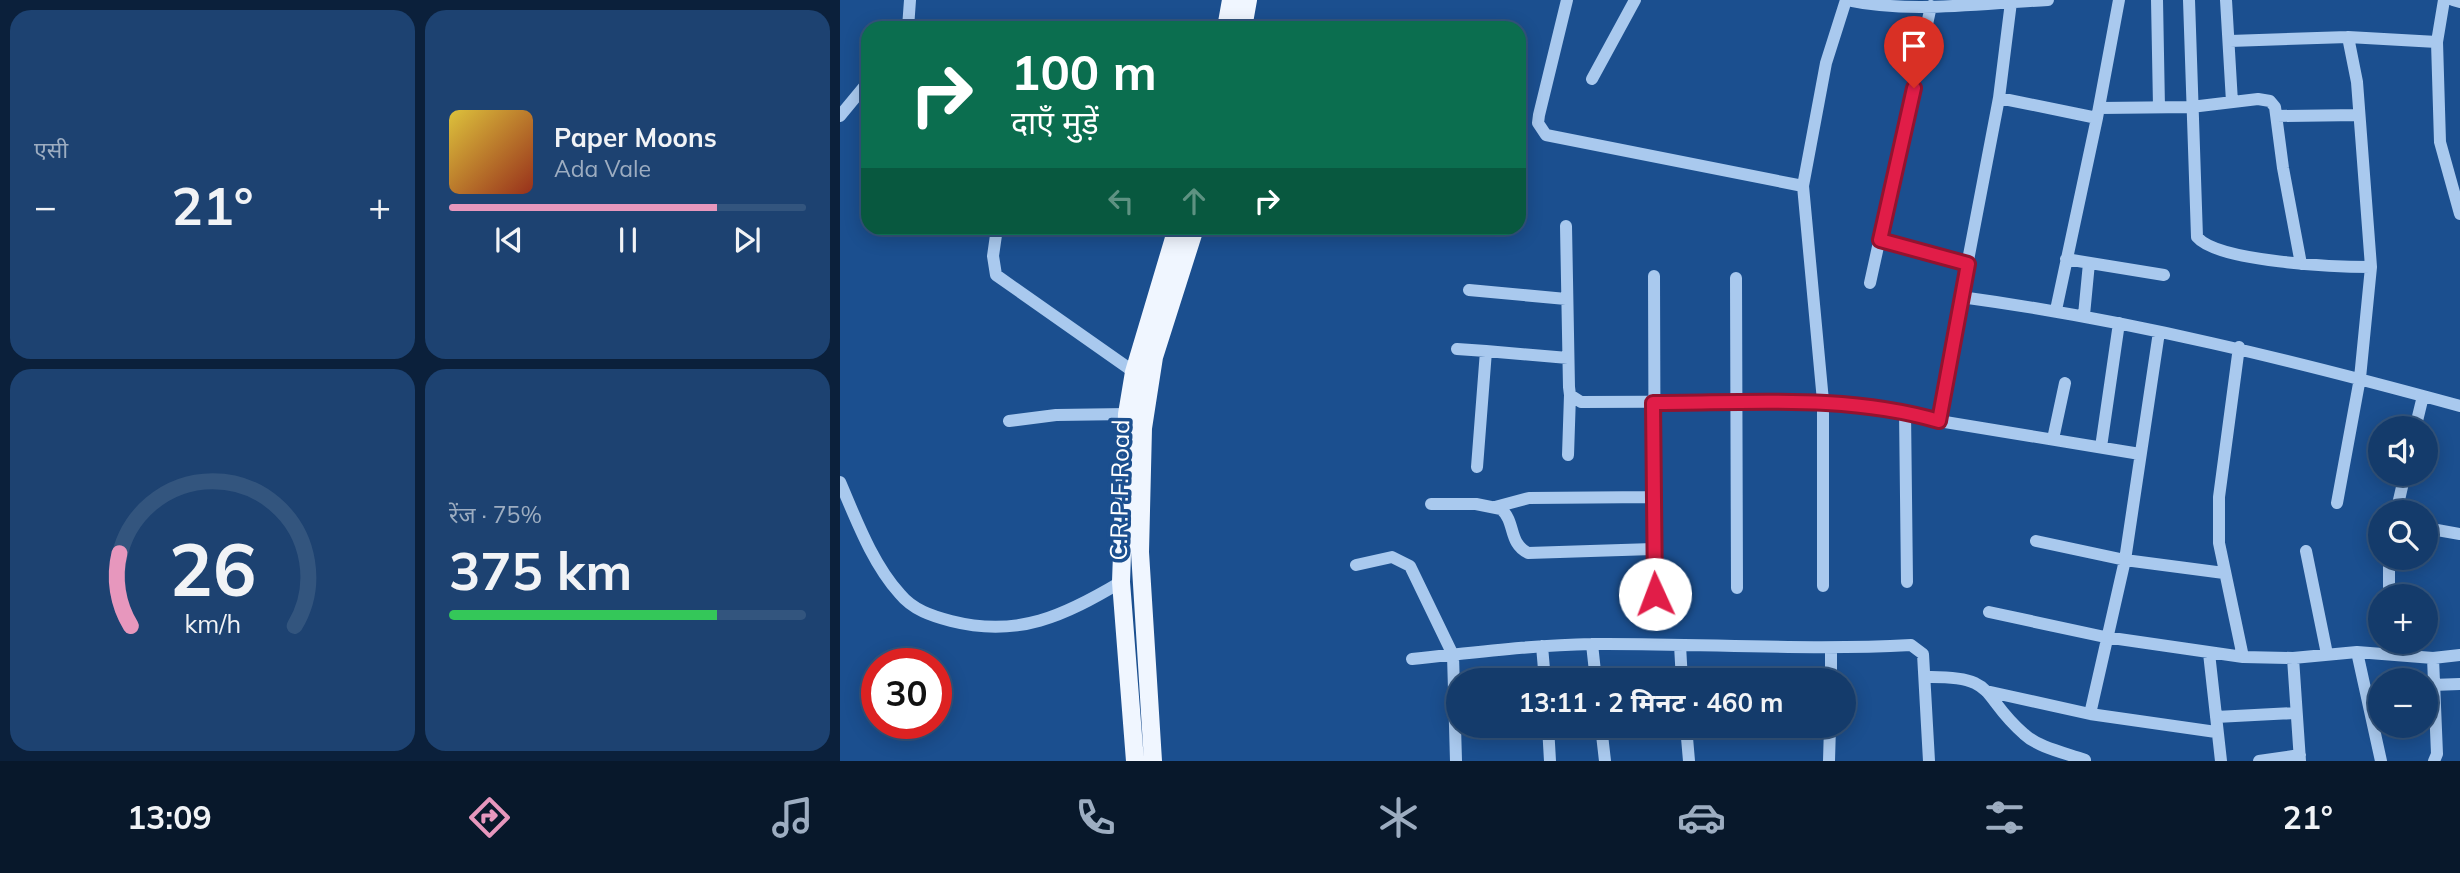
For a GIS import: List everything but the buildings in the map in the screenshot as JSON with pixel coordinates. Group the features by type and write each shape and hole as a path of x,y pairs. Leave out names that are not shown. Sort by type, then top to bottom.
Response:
{"main road":[{"path":"1227,21 1231,0"},
{"path":"1245,21 1248,0"},
{"name":"C.R.P.F.Road","path":"1135,761 1121,582 1127,414 1134,372 1175,235"},
{"name":"C.R.P.F.Road","path":"1153,761 1140,552 1143,428 1154,356 1193,235"}],"street":[{"path":"908,21 910,0"},
{"path":"1567,0 1539,115 1538,123 1546,135 1803,186"},
{"path":"1592,79 1635,0"},
{"path":"1823,586 1823,401 1803,186 1826,64 1846,0 1931,6 2048,0"},
{"path":"2056,310 2119,0"},
{"path":"2157,0 2159,107"},
{"path":"2189,0 2197,237 2213,249 2323,267 2371,267"},
{"path":"2226,0 2232,102"},
{"path":"2444,0 2437,42 2440,142 2460,214"},
{"path":"2453,0 2460,2"},
{"path":"1939,421 1999,97 2011,2"},
{"path":"1870,283 1931,6"},
{"path":"2230,41 2348,37 2437,42"},
{"path":"2337,503 2360,378 2371,267 2357,82 2348,37"},
{"path":"840,116 861,90"},
{"path":"1999,97 2098,113 2191,107 2265,98 2275,107 2277,116 2283,169 2301,264"},
{"path":"2277,116 2358,115"},
{"path":"1566,226 1570,395 1568,455"},
{"path":"996,235 993,256 996,275 1134,372"},
{"path":"1880,240 1968,264"},
{"path":"2066,259 2164,275"},
{"path":"2084,316 2089,263"},
{"path":"1654,276 1655,594"},
{"path":"1736,278 1737,588"},
{"path":"1469,290 1566,299"},
{"path":"1961,297 2056,310 2239,347 2460,406"},
{"path":"2101,447 2119,323"},
{"path":"2090,714 2105,637 2125,560 2159,332"},
{"path":"2239,347 2219,497 2219,543 2243,657"},
{"path":"1457,349 1568,358"},
{"path":"1477,467 1486,351"},
{"path":"2053,439 2065,383"},
{"path":"1570,395 1581,402 1737,404 1823,401 1905,411 1939,421 2140,454"},
{"path":"2418,416 2423,396"},
{"path":"1905,411 1907,582"},
{"path":"1009,421 1056,415 1127,414"},
{"path":"840,482 882,570 900,595 931,616 1000,629 1038,623 1080,606 1121,582"},
{"path":"1431,504 1495,507 1529,498 1654,497"},
{"path":"1495,507 1506,513 1515,544 1528,553 1653,550"},
{"path":"2438,530 2460,534"},
{"path":"2036,541 2125,560 2224,573"},
{"path":"2306,551 2327,654"},
{"path":"1356,565 1392,557 1410,566 1453,655 1456,761"},
{"path":"1989,612 2105,637 2243,657 2293,658 2368,651"},
{"path":"1412,659 1542,646 1592,644 1831,649 1911,645 1923,654 1927,677 1929,761"},
{"path":"1592,644 1595,668"},
{"path":"1680,645 1681,668"},
{"path":"1542,646 1544,668"},
{"path":"1831,649 1831,668"},
{"path":"2357,652 2381,761"},
{"path":"2209,653 2221,761"},
{"path":"2416,654 2433,658 2460,655"},
{"path":"2259,761 2300,758 2293,658"},
{"path":"2433,658 2433,668"},
{"path":"1927,677 1969,678 1986,691 2026,736 2085,760"},
{"path":"2438,685 2460,684"},
{"path":"1986,691 2090,714 2216,732"},
{"path":"2216,717 2295,713"},
{"path":"1549,738 1550,761"},
{"path":"1602,738 1605,761"},
{"path":"1687,738 1689,761"},
{"path":"1829,761 1830,738"},
{"path":"2434,761 2437,754 2436,738"}],"route":[{"path":"1655,594 1653,403 1823,401 1905,411 1939,421 1968,264 1880,240 1914,88"}]}
